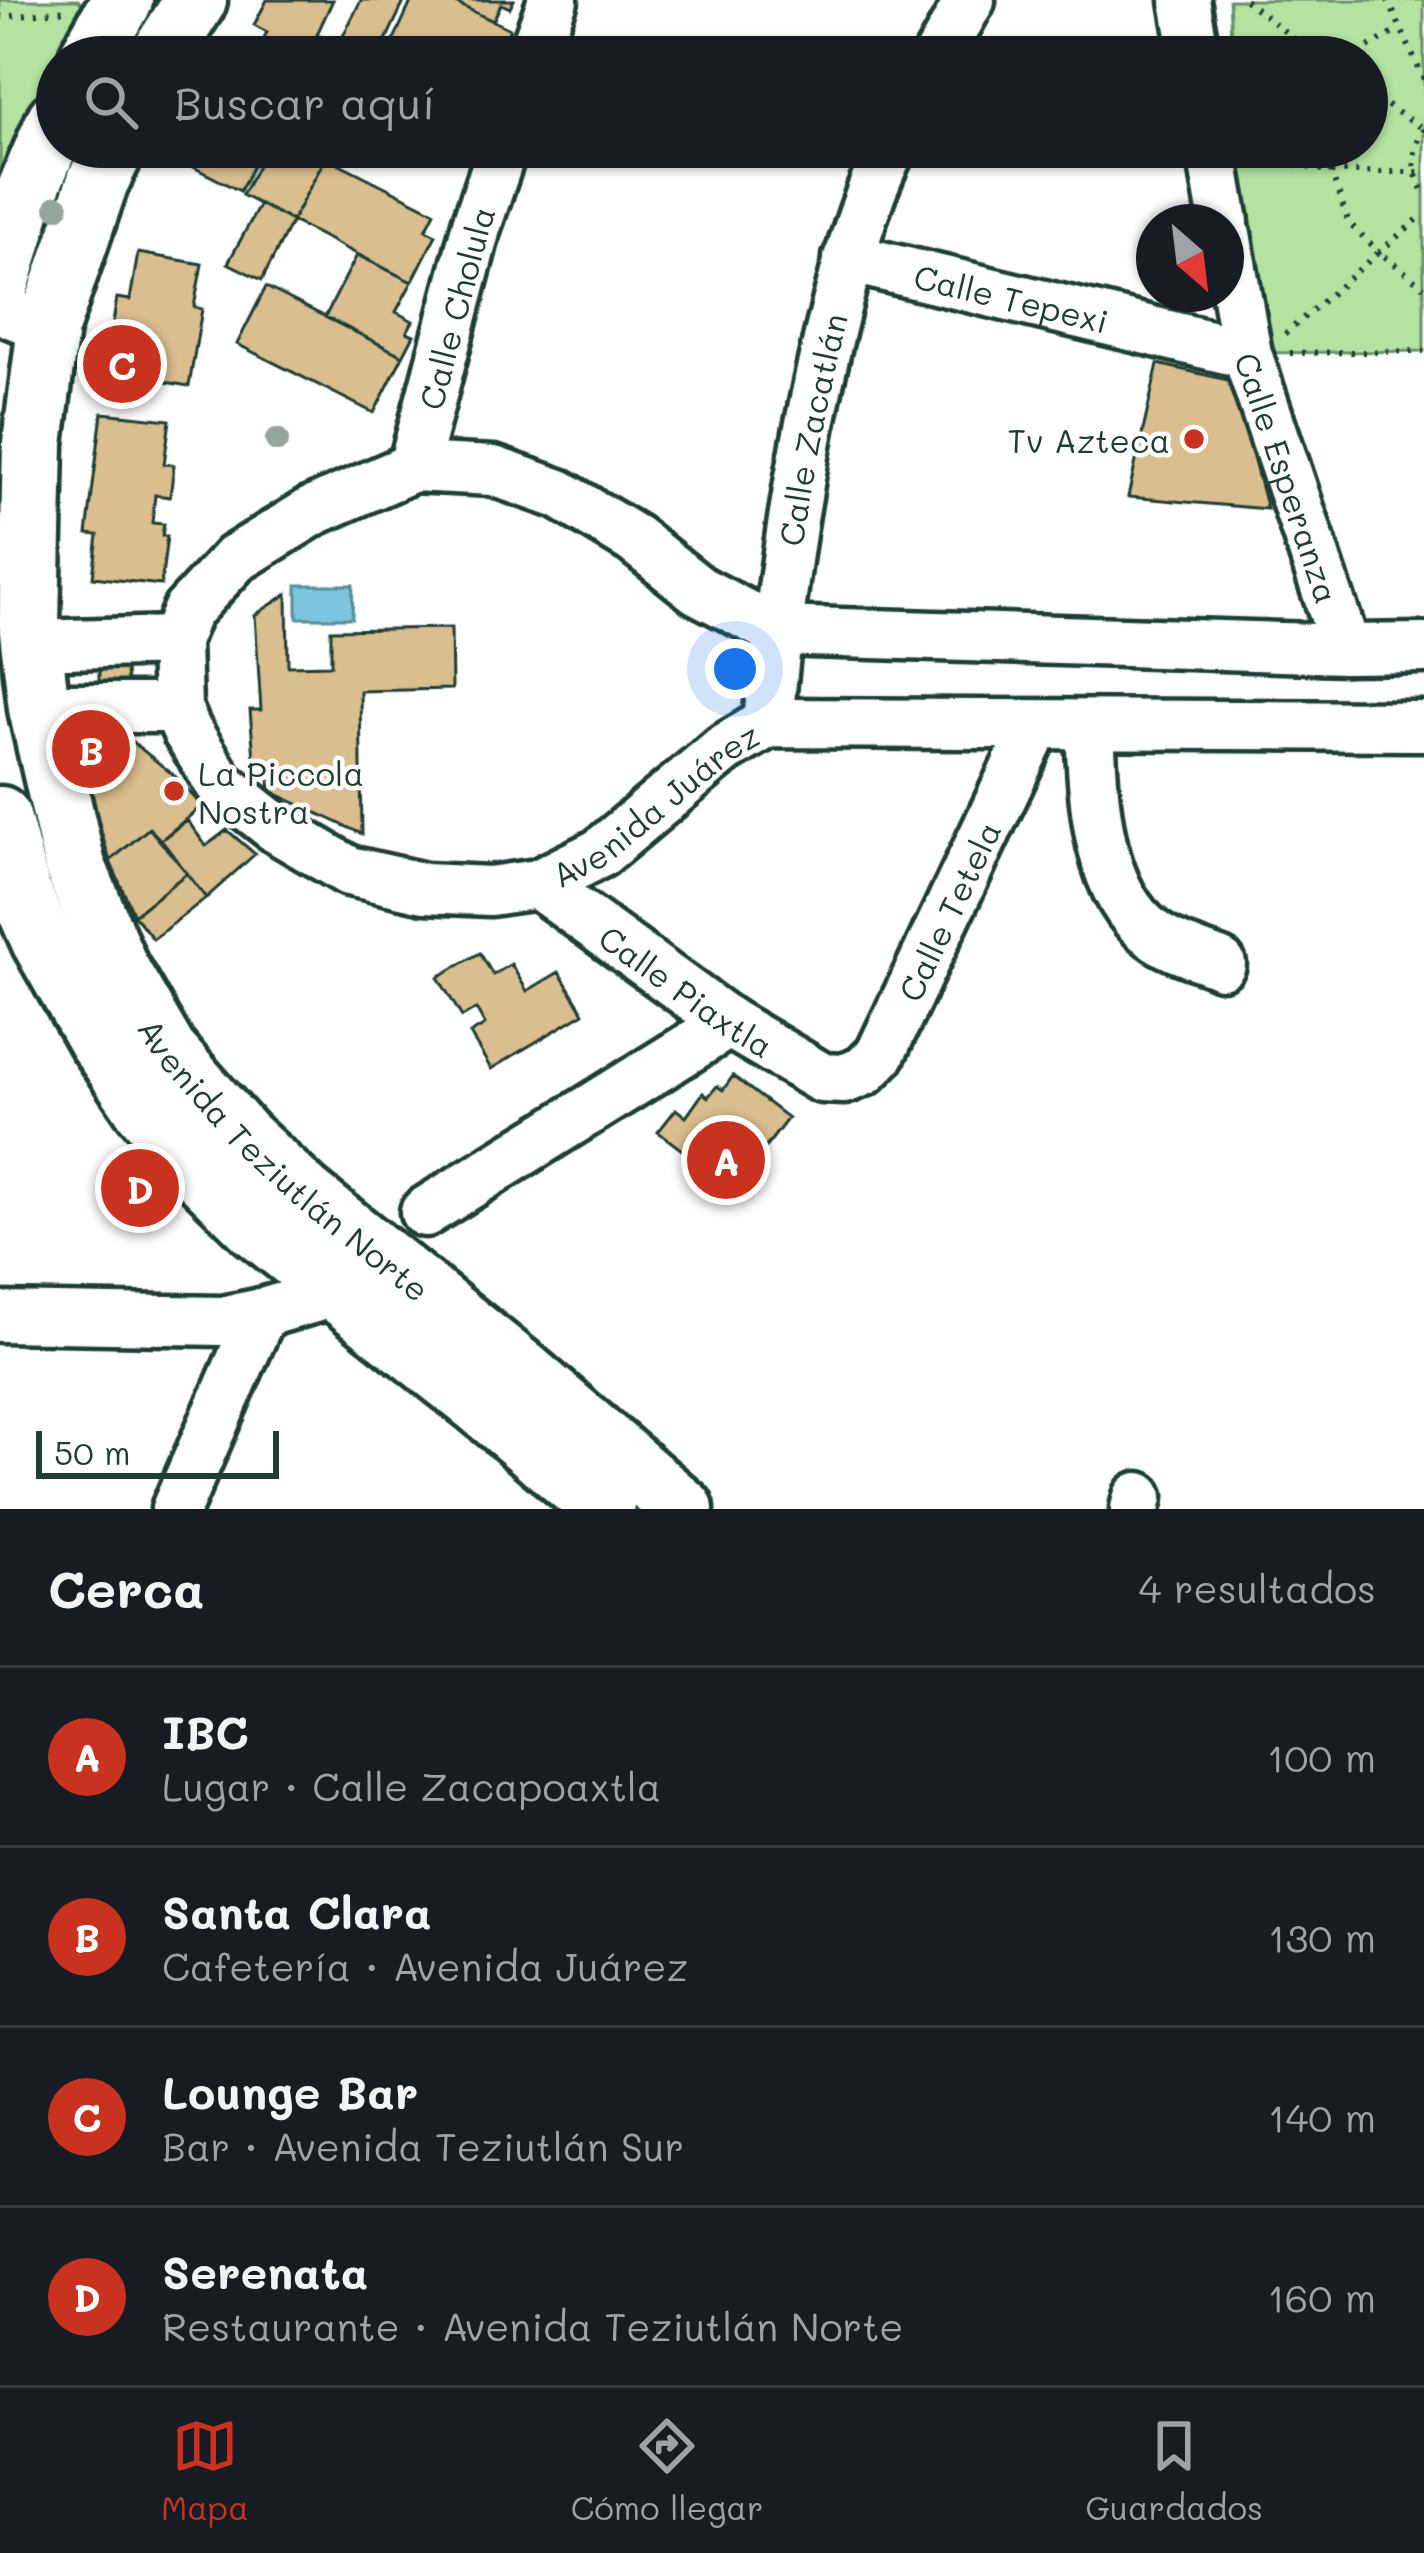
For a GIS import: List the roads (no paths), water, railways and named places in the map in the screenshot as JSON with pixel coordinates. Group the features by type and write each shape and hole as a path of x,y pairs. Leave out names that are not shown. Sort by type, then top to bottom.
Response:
{"main road":[{"path":"173,36 196,0"},
{"path":"0,280 37,168"},
{"name":"Avenida Teziutlán Norte","path":"104,168 24,319 33,443 16,645 19,708 75,866 118,969 166,1051 242,1137 303,1194 359,1274 549,1490 604,1509"},
{"name":"Avenida Teziutlán Norte","path":"0,817 19,889 42,941 98,1040 143,1106 200,1172 256,1227 359,1274 520,1369 683,1509"}],"street":[{"path":"540,36 553,0"},
{"path":"950,36 970,0"},
{"path":"1185,0 1191,36"},
{"name":"Calle Cholula","path":"413,466 495,168"},
{"name":"Calle Zacatlán","path":"768,723 791,513 848,259 883,168"},
{"path":"1224,168 1224,204"},
{"name":"Calle Tepexi","path":"848,259 1272,348"},
{"name":"Calle Esperanza","path":"1244,279 1272,348 1346,650"},
{"path":"16,645 175,641 187,611 235,560 313,511 413,466 493,471 559,494 634,538 698,590 777,631 1346,650 1424,648"},
{"name":"Avenida Juárez","path":"175,641 177,708 220,784 276,828 349,871 425,888 490,891 538,884 600,854 724,749 768,723 1424,726"},
{"path":"19,708 177,708"},
{"name":"Calle Tetela","path":"844,1079 864,1071 880,1054 1036,727"},
{"path":"1090,727 1094,810 1118,896 1153,935 1221,964"},
{"name":"Calle Piaxtla","path":"538,884 729,1023 822,1078 844,1079"},
{"path":"425,1212 729,1023"},
{"path":"0,1317 223,1321 262,1313 359,1274"},
{"path":"176,1509 262,1313"}],"water":[{"path":"297,585 353,585 352,618 297,618"}],"place":[{"name":"Lounge Bar","path":"122,364"},
{"name":"Tv Azteca","path":"1194,439"},
{"name":"Santa Clara","path":"91,749"},
{"name":"La Piccola Nostra","path":"174,791"},
{"name":"IBC","path":"726,1160"},
{"name":"Serenata","path":"140,1188"}]}
